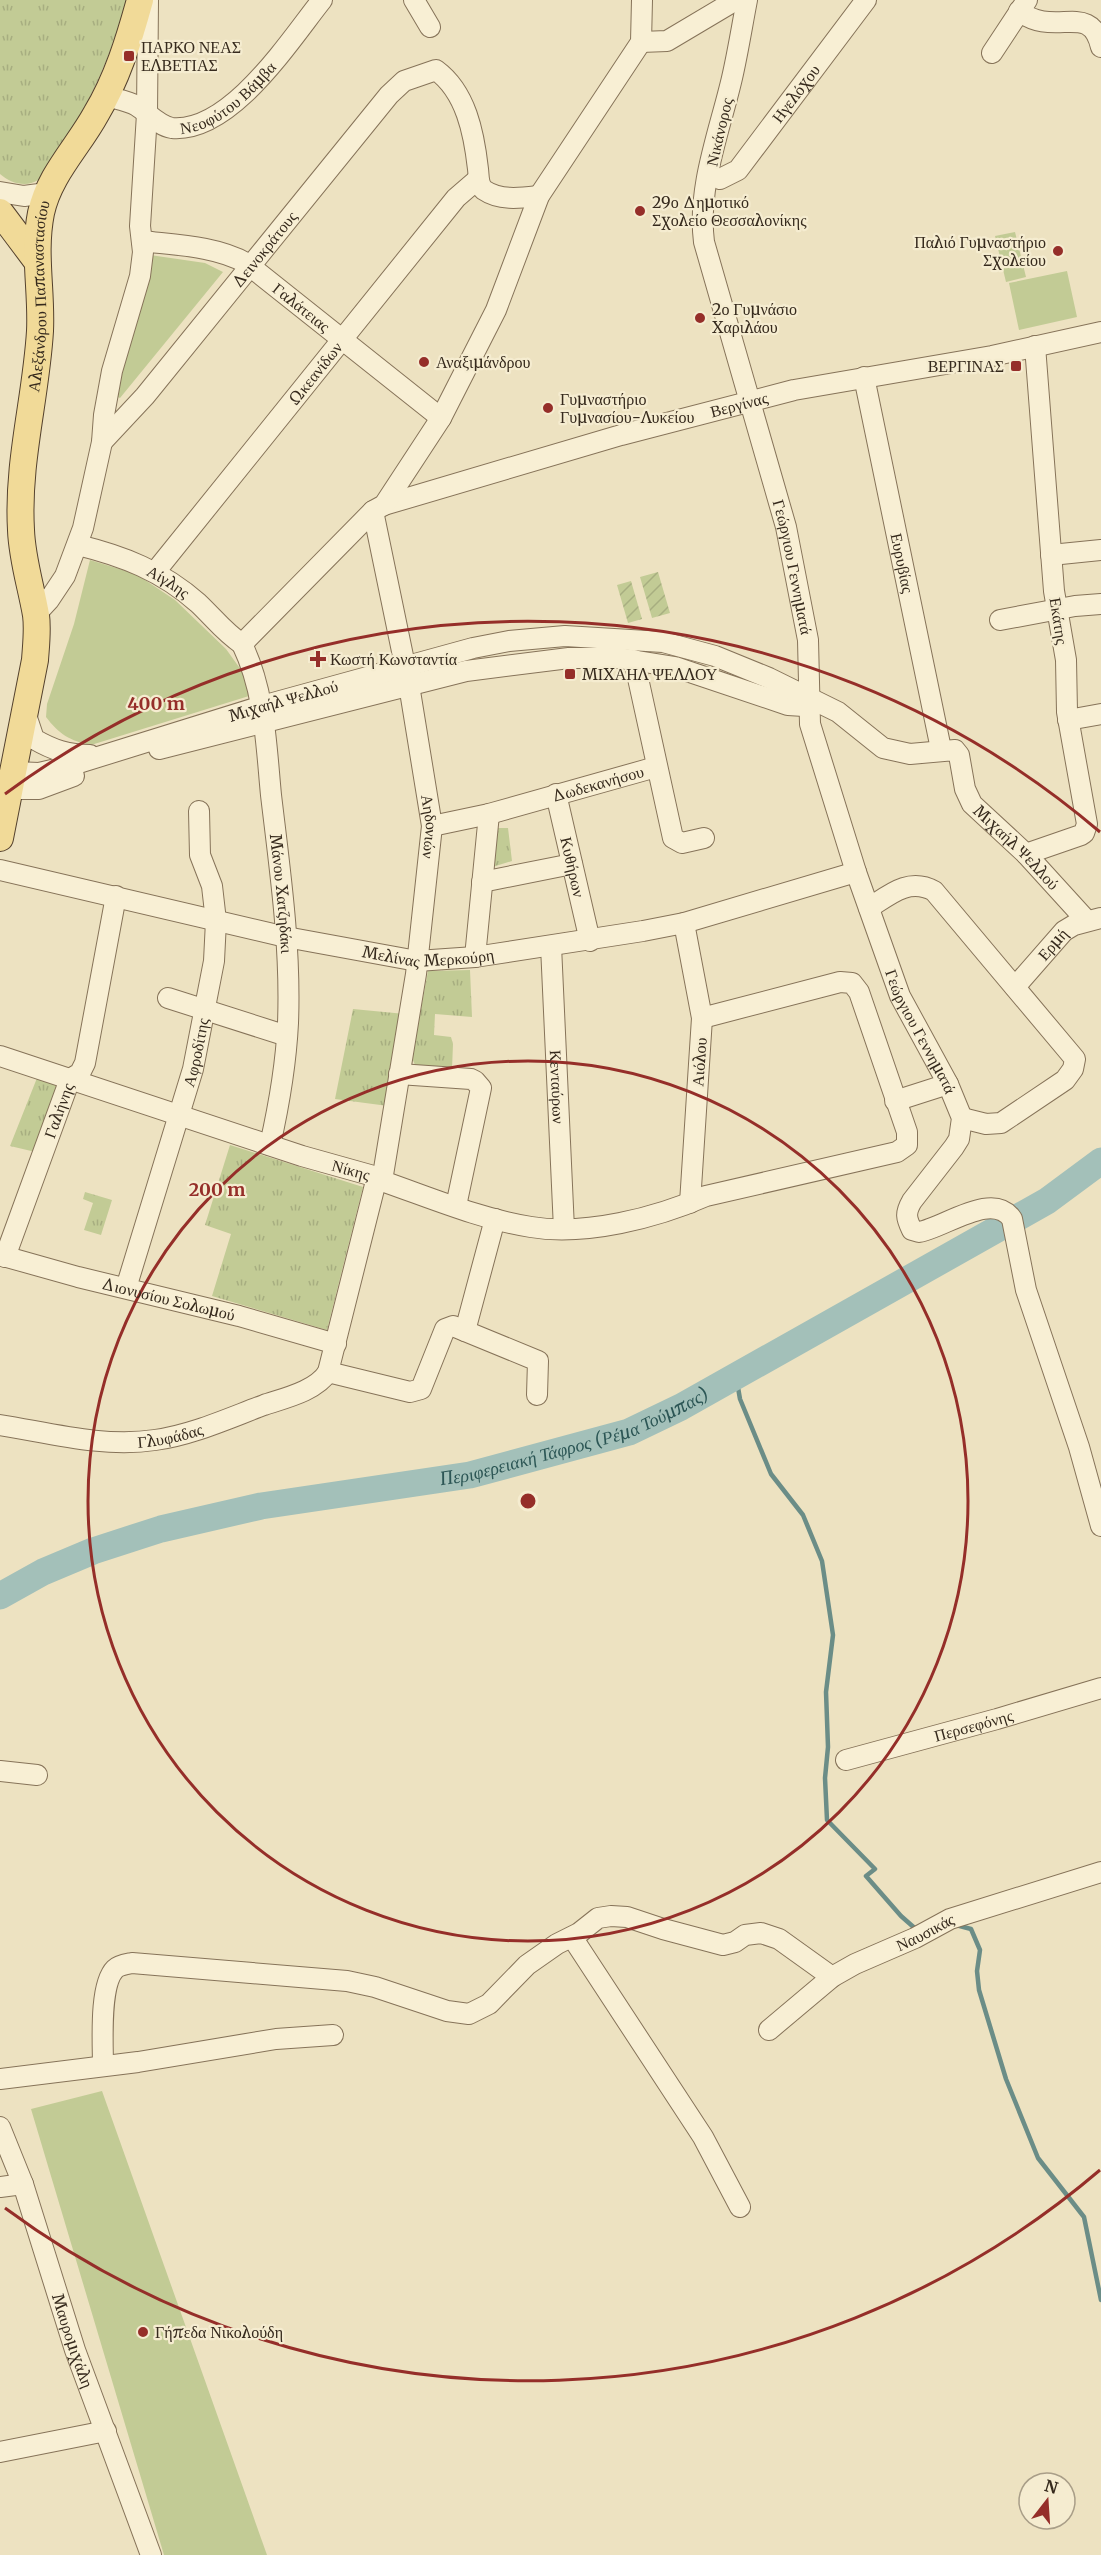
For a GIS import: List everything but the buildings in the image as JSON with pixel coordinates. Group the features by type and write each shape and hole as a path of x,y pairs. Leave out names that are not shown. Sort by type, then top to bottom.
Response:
{"main road":[{"name":"Αλεξάνδρου Παπαναστασίου","path":"2,827 6,780 25,711 36,651 36,614 22,555 20,502 21,475 40,333 40,300 36,260 38,231 47,193 106,96 128,43 140,0"},
{"path":"0,212 36,260"},
{"path":"0,743 6,739 25,711"}],"street":[{"path":"36,614 58,588 71,565 78,545 102,442 112,370 140,276 143,252 140,217 145,176 147,114 147,0"},
{"name":"Νεοφύτου Βάμβα","path":"106,96 136,105 172,128 205,121 242,98 322,0"},
{"path":"414,0 430,27"},
{"path":"242,644 379,508 441,418 496,310 538,196 641,42 642,0"},
{"path":"641,42 667,41 736,0"},
{"name":"Νικάνορος","path":"747,0 733,77 711,166 703,234 706,255 749,403"},
{"name":"Ηγελόχου","path":"720,179 738,170 866,0"},
{"path":"992,52 1023,6 1035,20 1078,17 1088,19 1098,30 1101,47"},
{"name":"Δεινοκράτους","path":"102,442 145,396 249,265 389,95 404,81 436,70 449,79 459,96 470,127 478,179"},
{"path":"478,179 482,189 494,195 518,199 538,196"},
{"name":"Ωκεανίδων","path":"155,572 456,198 478,179"},
{"path":"0,192 24,196 47,193"},
{"name":"Γαλάτειας","path":"142,241 222,254 249,265 441,418"},
{"name":"Βεργίνας","path":"379,508 621,435 804,388 974,359 1101,332"},
{"name":"Εκάτης","path":"1026,854 1081,835 1086,828 1068,720 1066,660 1057,610 1051,555 1035,346"},
{"name":"Ευρυβίας","path":"864,377 941,749"},
{"name":"Γεώργιου Γεννηματά","path":"749,403 786,527 808,640 810,724 856,872 900,996 948,1084 962,1118"},
{"name":"Αηδονιών","path":"328,1372 379,1179 399,1074 417,962 432,826 379,508"},
{"name":"Αίγλης","path":"78,545 117,555 155,572 196,602 242,644"},
{"path":"1051,555 1101,550"},
{"path":"1000,620 1101,604"},
{"name":"Μιχαήλ Ψελλού","path":"6,780 263,715 407,675 509,641 565,636 617,637 663,642 715,656 768,678 838,712 883,748 910,754 951,748 957,751 970,801 1094,920"},
{"name":"Μάνου Χατζηδάκι","path":"242,644 252,665 263,715 286,937 287,1036 282,1087 270,1145"},
{"name":"Μιχαήλ Ψελλού","path":"407,675 589,657 634,660 685,670 788,705 804,706 811,700"},
{"name":"Δωδεκανήσου","path":"432,826 489,814 656,767 634,660"},
{"path":"25,711 34,739 51,749 72,755 105,756"},
{"path":"1068,720 1101,714"},
{"name":"Μιχαήλ Ψελλού","path":"6,780 39,789 263,715"},
{"path":"656,767 673,838 678,842 686,843 705,838"},
{"path":"2,827 22,804 57,782"},
{"name":"Κυθήρων","path":"556,794 590,941"},
{"name":"Αφροδίτης","path":"126,1288 194,1069 206,1011 217,939 212,886 200,855 199,811"},
{"path":"475,957 489,814"},
{"path":"482,882 572,864"},
{"name":"Μελίνας Μερκούρη","path":"0,870 286,937 417,962 475,957 590,941 684,923 856,872"},
{"path":"868,908 904,887 917,885 929,888 942,898 1075,1059 1073,1069 1065,1080 1001,1123 986,1124 962,1118 959,1139 912,1201 907,1211 907,1219 912,1230 919,1232 985,1208 999,1208 1012,1218 1026,1290 1079,1447 1101,1526"},
{"name":"Γαλήνης","path":"3,1256 70,1079 80,1073 85,1063 116,896"},
{"name":"Ερμή","path":"1015,987 1060,934 1074,925 1094,920"},
{"name":"Αιόλου","path":"684,923 702,1018 698,1199"},
{"name":"Κενταύρων","path":"551,946 564,1229"},
{"path":"702,1018 840,982 852,983 859,992 895,1101 948,1084"},
{"path":"168,998 287,1036"},
{"name":"Νίκης","path":"0,1056 495,1219 533,1228 564,1229 622,1223 698,1199 901,1151 907,1145 908,1137 895,1101"},
{"path":"399,1074 471,1079 476,1081 481,1088 456,1206"},
{"path":"465,1331 495,1219"},
{"name":"Διονυσίου Σολωμού","path":"3,1256 239,1316 336,1344"},
{"path":"328,1372 410,1392 418,1391 423,1385 445,1329 453,1326 538,1361 537,1395"},
{"name":"Γλυφάδας","path":"0,1425 98,1440 155,1440 194,1430 289,1397 318,1383 328,1372"},
{"name":"Περσεφόνης","path":"846,1760 1101,1688"},
{"path":"0,1771 37,1775"},
{"name":"Ναυσικάς","path":"769,2030 832,1977 855,1964 915,1938 950,1919 1101,1872"},
{"path":"103,2066 103,2021 107,1987 116,1968 124,1964 191,1966 347,1982 375,1988 447,2011 469,2014 489,2004 527,1965 557,1944 572,1937 598,1918 611,1916 627,1917 723,1945 735,1942 745,1935 761,1933 779,1939 832,1977"},
{"path":"572,1937 704,2137 740,2207"},
{"path":"0,2079 103,2066 276,2039 333,2035"},
{"name":"Μαυρομιχάλη","path":"0,2127 22,2184 75,2350 151,2555"},
{"path":"0,2187 22,2184"},
{"path":"0,2452 106,2431"}],"green space":[{"path":"0,0 126,0 99,78 81,113 50,166 38,180 28,184 13,182 0,174"},
{"path":"1015,232 1026,277 1006,282 995,236"},
{"path":"150,255 205,263 223,272 120,398 113,395"},
{"path":"1067,271 1077,317 1019,330 1009,283"},
{"path":"90,560 136,574 175,600 226,649 244,674 249,696 91,745 71,739 60,732 46,717 47,704 74,624"},
{"path":"658,572 670,613 652,618 640,577"},
{"path":"631,581 642,619 628,623 617,585"},
{"path":"490,828 508,828 512,861 486,869"},
{"path":"470,970 472,1017 435,1014 434,1035 451,1037 452,1069 415,1065 412,1058 428,971"},
{"path":"353,1009 405,1014 388,1106 335,1099"},
{"path":"37,1078 63,1088 44,1154 10,1146"},
{"path":"230,1145 363,1187 327,1330 212,1296 231,1234 205,1225"},
{"path":"85,1192 112,1200 101,1235 84,1230 93,1203 83,1199"},
{"name":"Γήπεδα Νικολούδη","path":"102,2091 267,2555 164,2555 31,2109"}],"waterway":[{"name":"Περιφερειακή Τάφρος (Ρέμα Τούμπας)","path":"0,1596 43,1572 93,1551 161,1529 261,1506 470,1475 629,1432 681,1407 1047,1201 1101,1161"},
{"path":"736,1376 740,1399 771,1474 803,1515 822,1561 833,1635 826,1692 827,1820 875,1869 866,1876 901,1916 918,1931"},
{"path":"956,1925 971,1929 980,1950 977,1971 979,1990 1006,2079 1038,2158 1084,2217 1101,2300"}],"place":[{"name":"ΠΑΡΚΟ ΝΕΑΣ ΕΛΒΕΤΙΑΣ","path":"129,56"},
{"name":"29ο Δημοτικό Σχολείο Θεσσαλονίκης","path":"640,211"},
{"name":"Παλιό Γυμναστήριο Σχολείου","path":"1058,251"},
{"name":"2ο Γυμνάσιο Χαριλάου","path":"700,318"},
{"name":"Αναξιμάνδρου","path":"424,362"},
{"name":"ΒΕΡΓΙΝΑΣ","path":"1016,366"},
{"name":"Γυμναστήριο Γυμνασίου-Λυκείου","path":"548,408"},
{"name":"Κωστή Κωνσταντία","path":"318,659"},
{"name":"ΜΙΧΑΗΛ ΨΕΛΛΟΥ","path":"570,674"},
{"name":"Γήπεδα Νικολούδη","path":"143,2332"}]}
